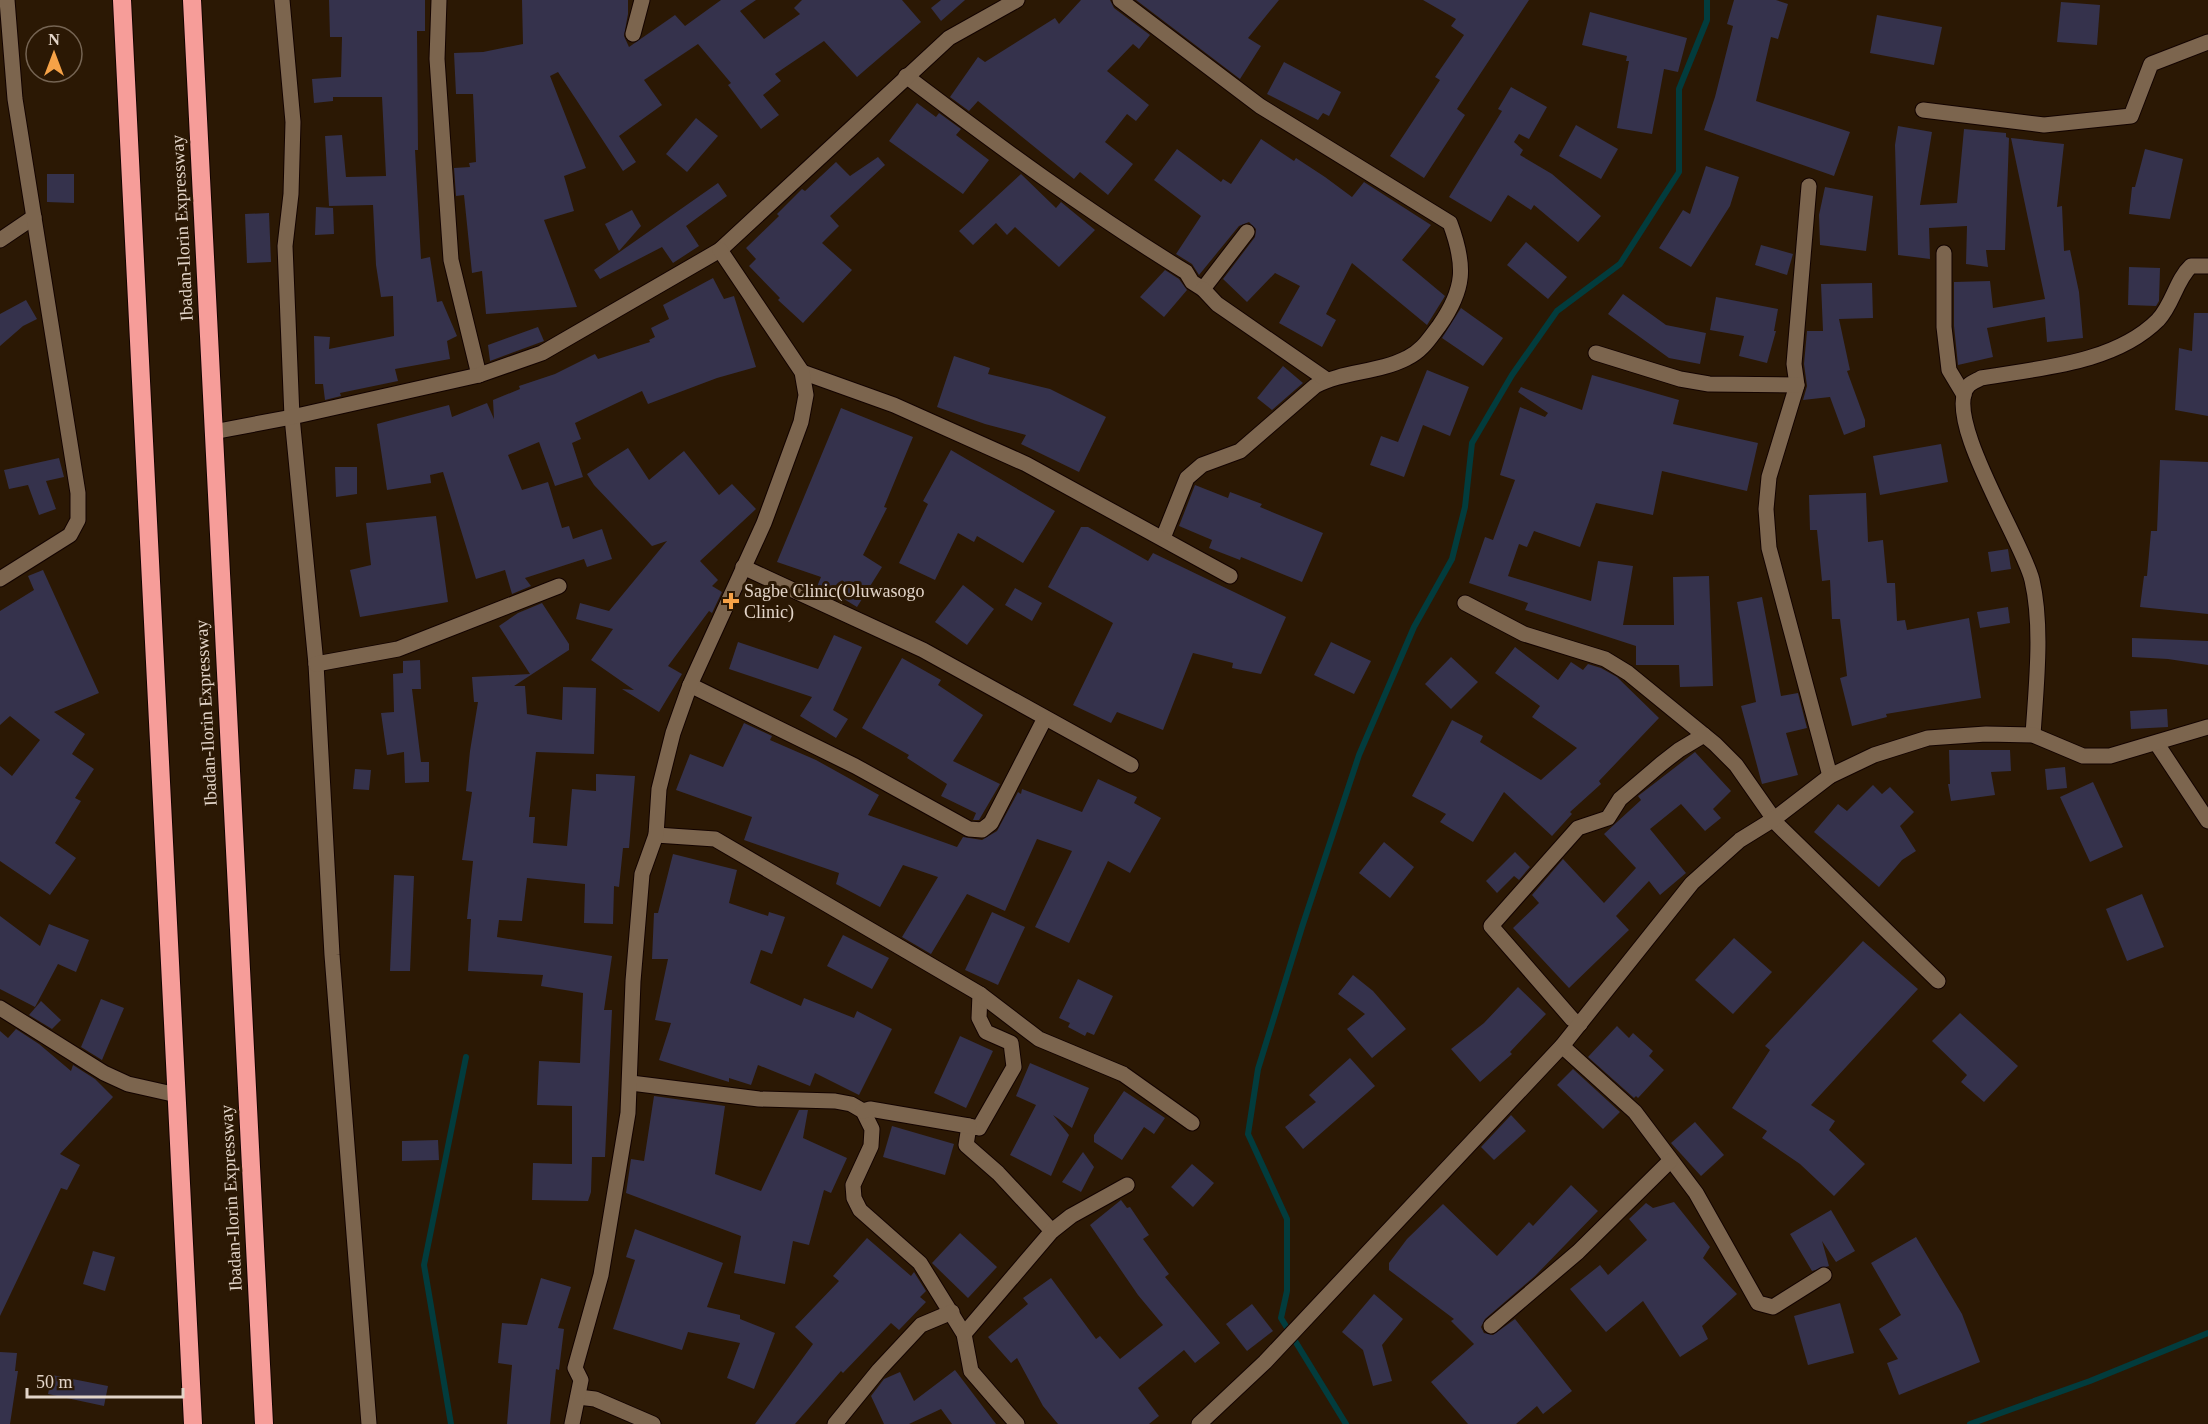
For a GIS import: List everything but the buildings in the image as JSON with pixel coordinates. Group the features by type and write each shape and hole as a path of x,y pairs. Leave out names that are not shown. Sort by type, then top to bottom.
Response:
{"highway":[{"path":"122,0 193,1424"},
{"name":"Ibadan-Ilorin Expressway","path":"192,0 264,1424"}],"street":[{"path":"0,579 70,535 78,520 78,493 15,99 7,0"},
{"path":"282,0 293,122 291,194 285,246 292,417 316,664 332,955 369,1424"},
{"path":"440,0 437,59 451,260 479,375"},
{"path":"633,34 642,0"},
{"path":"213,432 292,417 479,375 542,353 720,250 949,38 1017,0"},
{"path":"1120,0 1260,106 1450,223 1461,266 1456,301 1424,347 1406,359 1327,380 1315,386 1240,452 1202,465 1187,478 1163,538"},
{"path":"1923,110 2044,125 2131,116 2151,64 2208,42"},
{"path":"906,76 1035,174 1109,225 1186,272 1192,282 1203,289 1217,304 1327,380"},
{"path":"1809,186 1794,364 1797,385 1769,477 1766,509 1769,548 1830,776"},
{"path":"0,240 34,217"},
{"path":"1203,289 1247,232"},
{"path":"572,1424 581,1380 575,1368 601,1275 631,1083 633,981 642,874 656,835 659,789 673,733 690,685 764,523 801,422 806,395 802,372 720,250"},
{"path":"1944,254 1944,327 1949,370 1964,395 1972,446 1983,476 2022,551 2032,579 2037,671 2033,735"},
{"path":"1964,395 1969,385 1981,378 2074,361 2132,338 2155,322 2169,308 2186,271 2191,266 2208,266"},
{"path":"1596,353 1680,380 1709,384 1797,385"},
{"path":"802,372 894,405 1026,464 1230,576"},
{"path":"743,567 923,650 1131,765"},
{"path":"316,664 398,649 559,586"},
{"path":"1465,603 1524,634 1605,659 1628,673 1704,735 1736,765 1774,819 1938,981"},
{"path":"690,685 855,766 969,829 982,830 991,823 1045,718"},
{"path":"1199,1424 1265,1362 1562,1046 1692,883 1740,840 1774,819 1830,776 1874,755 1928,738 1986,734 2033,735 2083,756 2110,756 2157,744 2208,727"},
{"path":"1580,1024 1572,1019 1491,926 1578,828 1608,818 1620,799 1679,750 1704,735"},
{"path":"2157,744 2208,821"},
{"path":"656,835 715,838 980,994 1039,1039 1123,1074 1192,1123"},
{"path":"863,1111 870,1109 979,1128 1014,1067 1011,1044 986,1032 980,1017 980,994"},
{"path":"0,1008 104,1073 128,1084 177,1095"},
{"path":"1562,1046 1635,1112 1696,1193 1758,1303 1773,1307 1824,1275"},
{"path":"631,1083 759,1099 835,1101 851,1104 863,1111 872,1129 871,1146 853,1185 854,1198 860,1210 920,1263 964,1334 971,1371 1017,1424"},
{"path":"969,1126 966,1144 998,1173 1052,1231"},
{"path":"1491,1326 1578,1252 1670,1161"},
{"path":"964,1334 1052,1231 1071,1216 1127,1185"},
{"path":"835,1424 879,1370 921,1325 952,1312"},
{"path":"578,1397 595,1399 653,1424"}],"waterway":[{"path":"1346,1424 1281,1318 1287,1291 1287,1219 1248,1134 1258,1069 1359,755 1414,627 1452,559 1465,507 1472,443 1512,375 1557,311 1620,264 1679,172 1679,89 1707,20 1707,0"},
{"path":"451,1424 424,1265 466,1057"},
{"path":"1970,1424 2090,1381 2208,1333"}],"place":[{"name":"Sagbe Clinic(Oluwasogo Clinic)","path":"731,601"}]}
